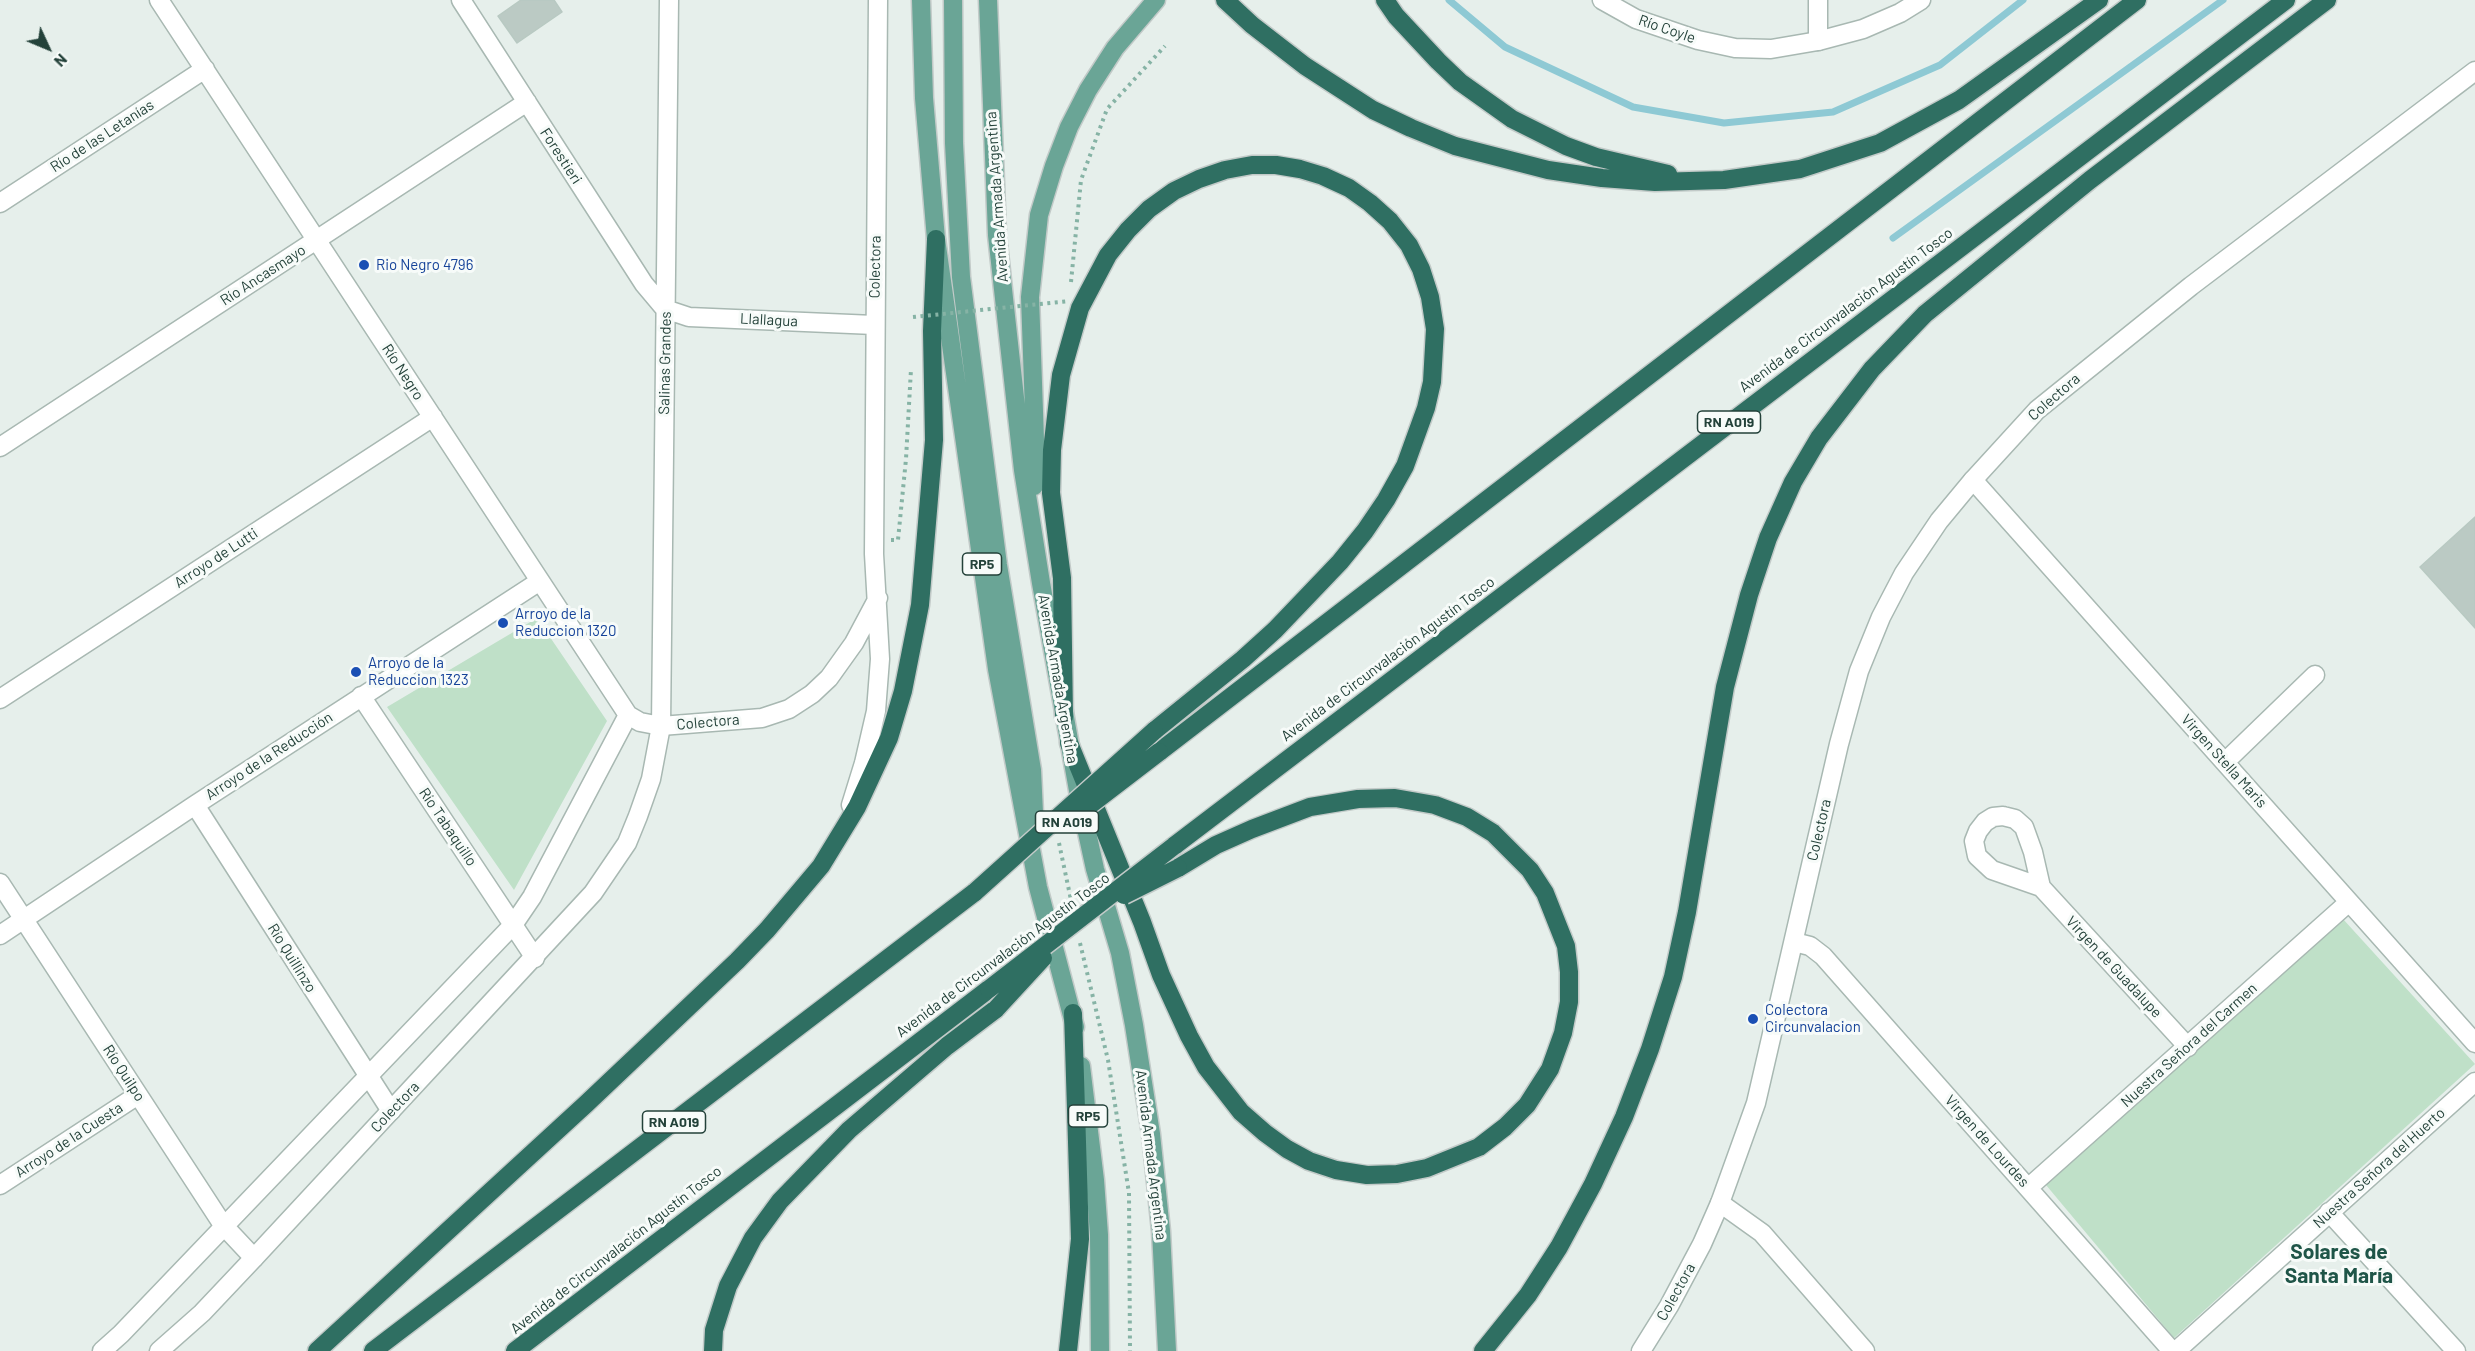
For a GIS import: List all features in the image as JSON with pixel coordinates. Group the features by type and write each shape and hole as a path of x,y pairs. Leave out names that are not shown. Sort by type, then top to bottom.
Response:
{"highway":[{"path":"1385,0 1396,16 1460,82 1512,119 1566,146 1630,166 1670,174 1724,180"},
{"path":"1228,2 1278,46 1338,88 1373,110 1455,146 1548,170 1602,178 1655,182 1724,180 1800,169 1880,143 1959,100 2099,0"},
{"name":"RN A019","path":"373,1351 1159,752 2137,0"},
{"name":"Avenida de Circunvalación Agustín Tosco","path":"515,1351 1174,846 2286,0"},
{"path":"1483,1351 1528,1295 1559,1247 1593,1184 1620,1126 1650,1049 1673,977 1688,912 1725,687 1749,595 1768,538 1793,482 1819,438 1872,369 1941,300 2090,180 2327,0"},
{"path":"975,892 1154,731 1275,630 1346,555 1386,500 1409,456 1426,408 1432,382 1435,329 1427,288 1409,245 1390,221 1349,188 1323,176 1276,165 1252,165 1225,170 1174,191 1149,209 1108,255 1080,308 1061,375 1052,450 1051,493 1062,578 1064,717"},
{"path":"317,1351 721,977 795,899 821,866 857,807 889,738 903,691 920,605 934,440 932,331 936,239"},
{"path":"712,1351 714,1330 728,1286 753,1238 780,1201 849,1130 948,1046 996,1009 1083,916 1178,868 1216,845 1310,807 1349,800 1395,798 1435,805 1467,817 1493,833 1530,870 1545,893 1562,936 1569,972 1569,1002 1563,1033 1550,1069 1527,1105 1505,1127 1479,1147 1427,1168 1397,1174 1367,1175 1335,1170 1287,1149 1241,1112 1212,1074 1189,1036 1161,975 1142,922 1069,743"},
{"path":"1068,1351 1080,1239 1073,1013"}],"main road":[{"name":"RP5","path":"921,0 924,98 936,239 997,669 1038,887 1073,1013 1095,1180 1100,1351"},
{"path":"953,0 954,143 961,277 998,565 1032,770 1038,887"},
{"name":"Avenida Armada Argentina","path":"988,0 997,235 1014,398 1033,536 1064,717 1095,869 1120,953 1134,1025 1157,1192 1165,1282 1167,1351"},
{"path":"1033,536 1035,440 1030,297 1039,215 1061,146 1088,90 1115,48 1156,0"}],"street":[{"name":"Río Negro","path":"159,0 628,715"},
{"name":"Forestieri","path":"461,0 644,284 665,309"},
{"name":"Salinas Grandes","path":"661,726 669,0"},
{"name":"Colectora","path":"159,1351 202,1313 593,893 627,843 651,779 661,726 762,718 789,709 812,694 829,678 854,643 878,598 874,554 874,325 879,0"},
{"path":"1818,0 1818,41"},
{"name":"Río Coyle","path":"1605,1 1636,19 1698,40 1735,48 1771,49 1818,41 1863,29 1900,13 1921,0"},
{"name":"Río de las Letanías","path":"0,203 205,69"},
{"name":"Colectora","path":"1641,1351 1669,1306 1720,1203 1756,1103 1839,744 1859,671 1881,618 1904,573 1939,521 1972,480 2037,410 2191,286 2475,71"},
{"name":"Río Ancasmayo","path":"0,447 526,102"},
{"name":"Llallagua","path":"665,309 689,317 874,325"},
{"name":"Arroyo de Lutti","path":"0,699 433,417"},
{"name":"Virgen Stella Maris","path":"1972,480 2475,1043"},
{"name":"Arroyo de la Reducción","path":"0,935 361,696 540,581"},
{"path":"839,838 864,763 876,711 880,659 878,598"},
{"path":"2225,762 2315,675"},
{"name":"Río Tabaquillo","path":"361,696 535,957"},
{"path":"102,1351 121,1334 513,925 531,897 628,715 640,722 661,726"},
{"name":"Río Quillinzo","path":"195,805 367,1077 391,1111"},
{"name":"Río Quilpo","path":"0,883 223,1225 254,1258"},
{"name":"Virgen de Guadalupe","path":"2041,887 2188,1047"},
{"name":"Nuestra Señora del Carmen","path":"2028,1188 2349,902"},
{"name":"Virgen de Lourdes","path":"1794,942 1810,946 1823,956 2174,1351"},
{"name":"Nuestra Señora del Huerto","path":"2174,1351 2475,1082"},
{"name":"Arroyo de la Cuesta","path":"0,1185 138,1095"},
{"path":"1720,1203 1762,1233 1865,1351"},
{"path":"2330,1212 2456,1351"}],"path":[{"path":"913,317 1069,300 1080,180 1107,109 1165,46"},
{"path":"898,540 906,459 911,364"}],"green space":[{"path":"537,618 607,721 514,890 387,707"},
{"path":"2343,919 2475,1064 2174,1338 2046,1185"}],"building":[{"path":"521,0 554,0 562,12 517,43 498,16"},
{"path":"2475,517 2475,628 2420,567"}],"waterway":[{"path":"1449,0 1505,47 1633,107 1724,123 1833,112 1940,65 2023,0"},
{"path":"1893,238 2223,0"}],"place":[{"name":"Rio Negro 4796","path":"364,265"},
{"name":"Arroyo de la Reduccion 1320","path":"503,623"},
{"name":"Arroyo de la Reduccion 1323","path":"356,672"},
{"name":"Colectora Circunvalacion","path":"1753,1019"}],"district":[{"name":"Solares de Santa María","path":"2339,1264"}]}
